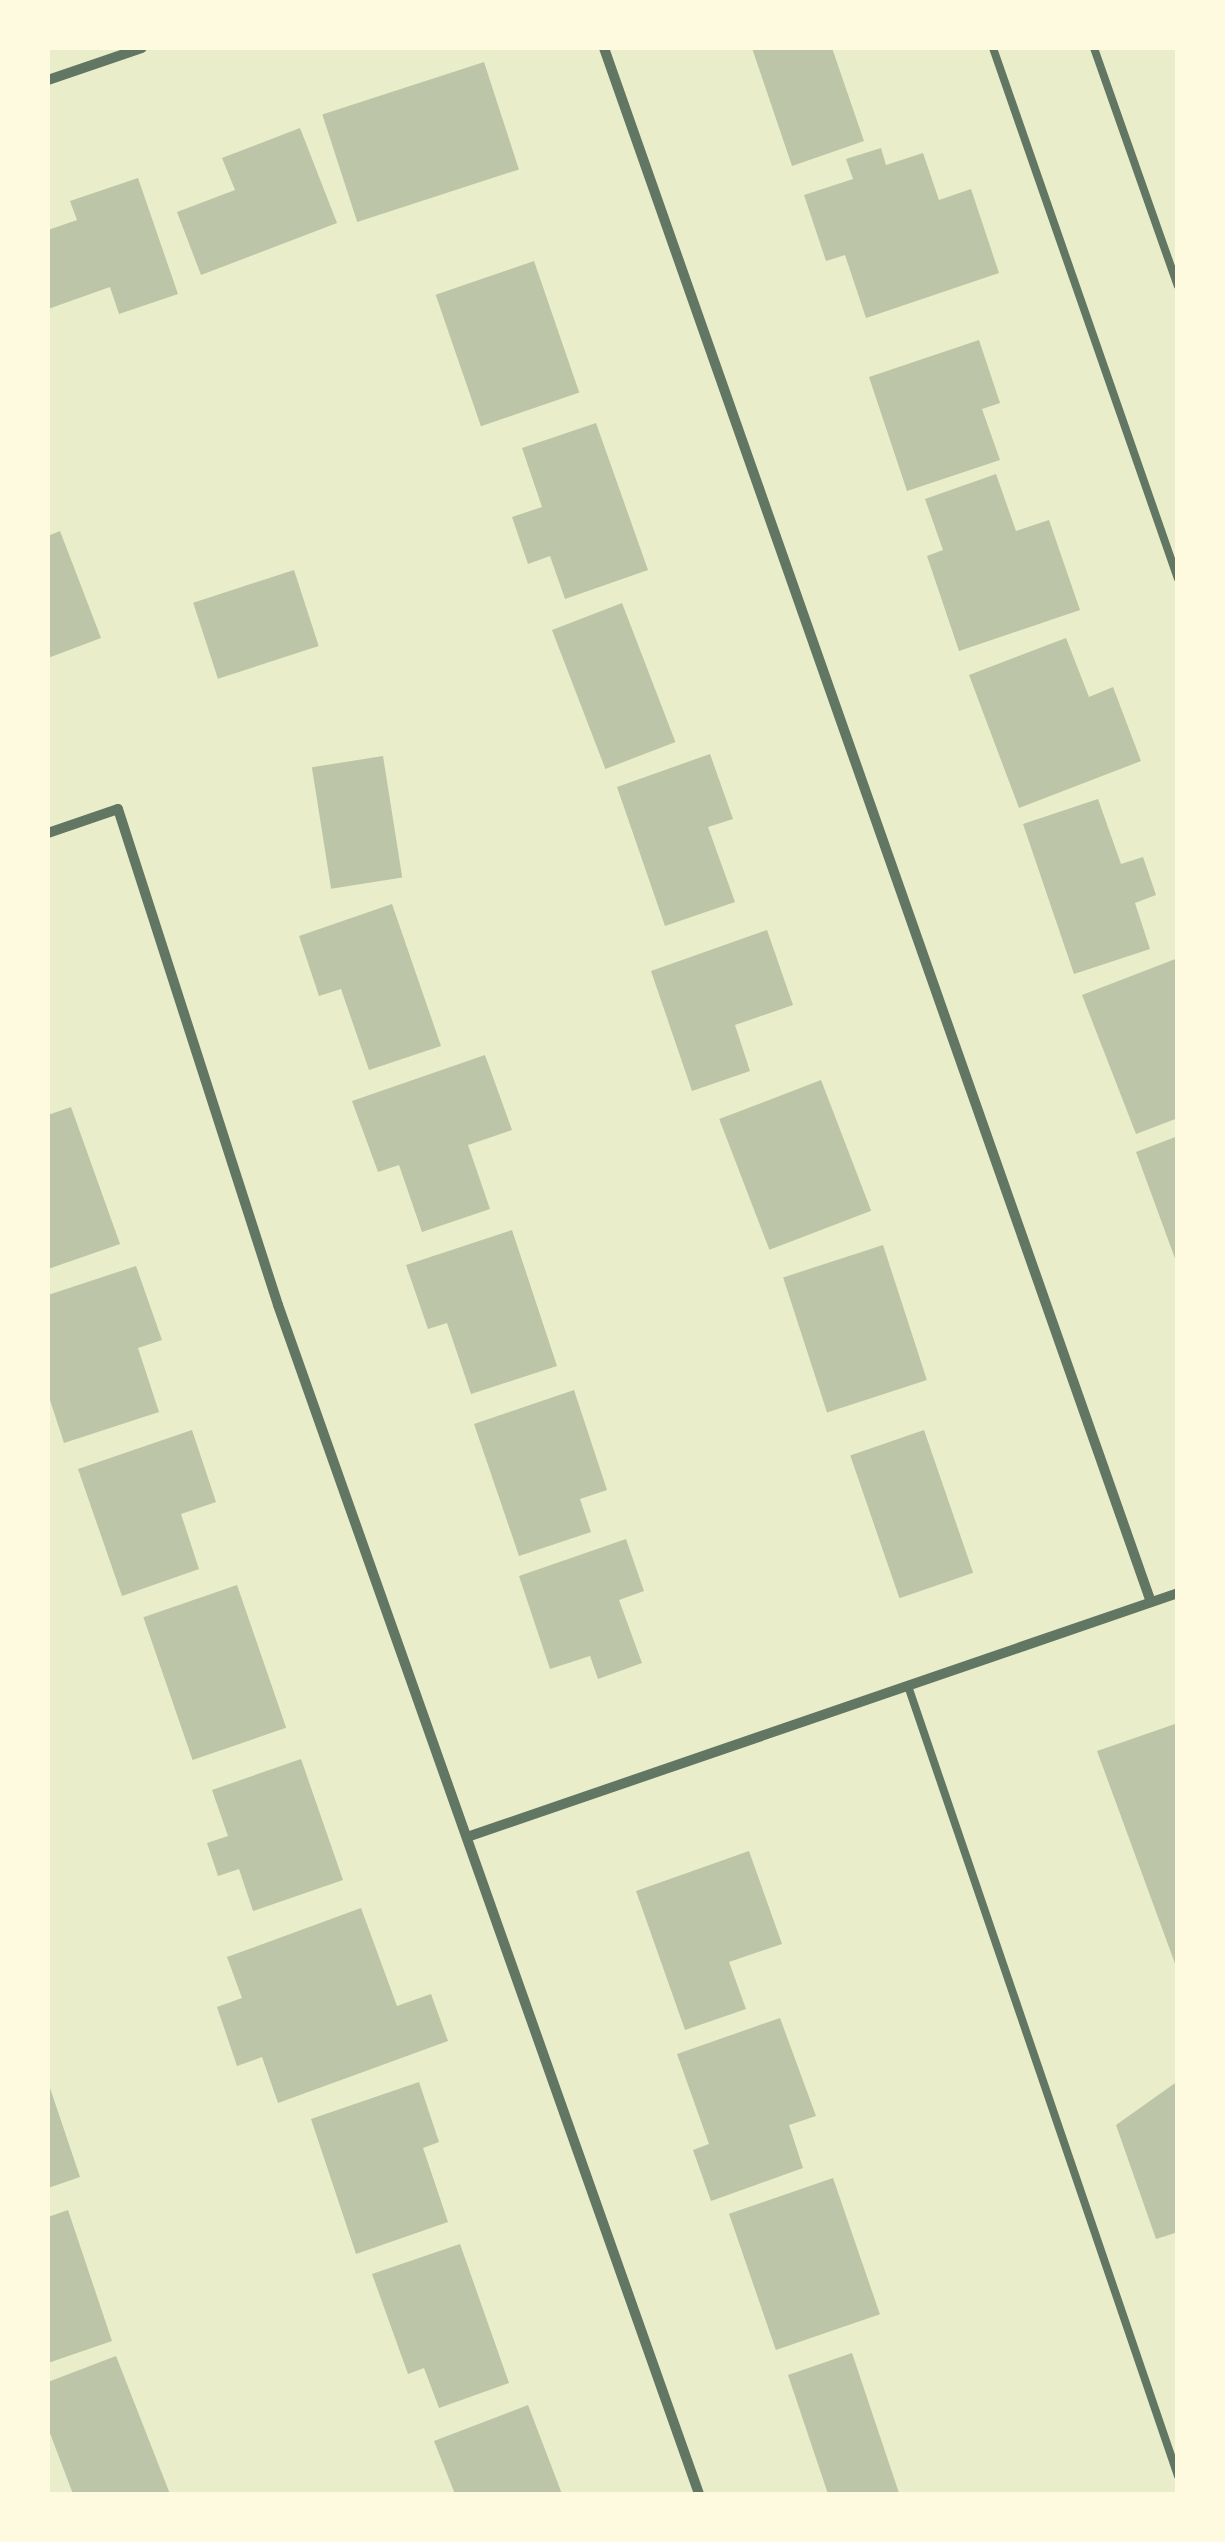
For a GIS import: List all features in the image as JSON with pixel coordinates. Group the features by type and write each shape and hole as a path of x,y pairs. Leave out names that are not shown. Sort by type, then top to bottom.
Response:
{"street":[{"path":"48,80 142,48"},
{"path":"604,48 1152,1602"},
{"path":"48,833 118,808 278,1305 470,1836 699,2494"},
{"path":"470,1836 1178,1593"}],"lane":[{"path":"993,48 1178,579"},
{"path":"1094,48 1178,286"},
{"path":"908,1686 1178,2476"}],"building":[{"path":"752,48 832,48 864,141 792,166"},
{"path":"484,62 519,169 357,222 322,115"},
{"path":"300,128 337,223 201,275 177,212 235,190 222,158"},
{"path":"881,148 886,165 923,153 939,200 971,189 999,273 866,318 845,255 826,261 804,195 853,179 846,159"},
{"path":"138,178 178,294 119,314 110,287 48,309 48,230 77,220 70,201"},
{"path":"534,261 579,392 481,426 436,295"},
{"path":"979,340 1000,403 982,409 1000,460 907,491 869,377"},
{"path":"596,423 648,570 565,599 550,556 528,564 512,517 542,507 522,448"},
{"path":"996,474 1016,531 1049,520 1080,610 959,651 927,556 943,550 925,499"},
{"path":"60,531 101,638 48,658 48,536"},
{"path":"294,570 319,646 218,679 193,603"},
{"path":"622,603 675,742 605,769 552,630"},
{"path":"1066,638 1089,697 1113,687 1141,761 1019,808 969,675"},
{"path":"710,754 733,819 708,827 735,902 665,926 617,787"},
{"path":"383,756 402,877 331,889 312,767"},
{"path":"1098,799 1121,864 1143,857 1156,895 1135,903 1150,949 1074,974 1023,824"},
{"path":"392,904 441,1046 369,1070 341,989 319,996 299,936"},
{"path":"767,930 793,1005 735,1025 750,1071 692,1091 651,971"},
{"path":"1178,958 1178,1118 1136,1134 1082,995"},
{"path":"485,1055 512,1130 468,1145 490,1209 422,1232 399,1165 378,1172 352,1101"},
{"path":"821,1080 871,1211 769,1250 719,1119"},
{"path":"71,1107 120,1244 48,1269 48,1115"},
{"path":"1178,1136 1178,1264 1177,1264 1136,1152"},
{"path":"512,1230 557,1366 471,1394 447,1323 428,1329 406,1265"},
{"path":"883,1245 927,1380 827,1412 783,1277"},
{"path":"136,1266 162,1340 138,1348 159,1412 64,1443 48,1394 48,1295"},
{"path":"574,1390 607,1490 580,1499 591,1532 519,1556 474,1424"},
{"path":"192,1430 216,1502 181,1514 199,1569 122,1596 78,1469"},
{"path":"924,1430 973,1573 899,1598 850,1455"},
{"path":"626,1539 644,1591 619,1600 642,1663 598,1679 590,1656 550,1669 519,1576"},
{"path":"237,1585 286,1728 193,1760 143,1617"},
{"path":"1178,1723 1178,1969 1177,1969 1097,1751"},
{"path":"301,1759 343,1880 253,1911 239,1869 218,1876 207,1843 228,1836 212,1790"},
{"path":"749,1851 782,1944 729,1962 746,2009 685,2030 636,1891"},
{"path":"361,1908 397,2006 431,1994 448,2041 278,2103 262,2057 237,2066 217,2007 242,1998 227,1957"},
{"path":"780,2018 816,2116 789,2125 803,2168 711,2201 693,2150 709,2144 677,2054"},
{"path":"1178,2081 1178,2232 1156,2239 1116,2125"},
{"path":"48,2082 80,2177 48,2188"},
{"path":"419,2082 439,2142 423,2148 448,2222 356,2254 311,2119"},
{"path":"833,2178 880,2314 776,2350 729,2214"},
{"path":"68,2210 112,2341 48,2363 48,2217"},
{"path":"460,2244 509,2383 439,2408 424,2368 408,2374 372,2274"},
{"path":"852,2353 899,2493 828,2494 788,2375"},
{"path":"116,2356 170,2494 73,2494 48,2428 48,2382"},
{"path":"528,2405 562,2494 455,2494 434,2441"}]}
